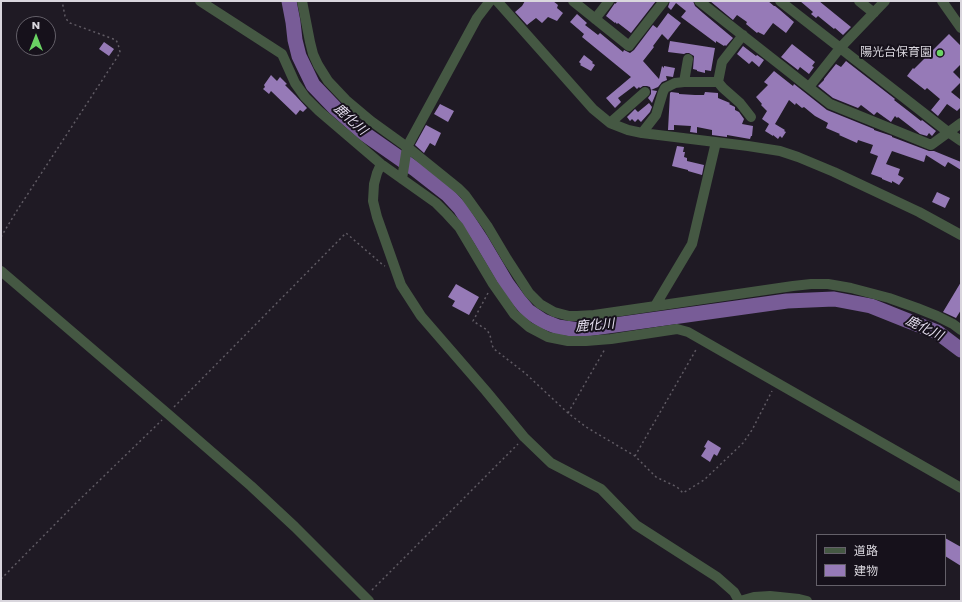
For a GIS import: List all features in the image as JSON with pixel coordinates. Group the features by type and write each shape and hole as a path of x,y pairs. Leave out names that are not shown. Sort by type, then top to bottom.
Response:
{"street":[{"path":"200,1 282,54 295,83 305,97 319,111 381,164 402,177 436,203 459,227 493,284 514,314 529,327 548,337 568,341 611,339 678,329 688,332 961,488"},
{"path":"302,1 313,54 323,74 346,100 371,121 407,147 465,195 488,227 521,282 534,299 554,312 569,316 577,316 793,286 828,284 851,288 889,298 937,316 961,330"},
{"path":"402,177 407,147 477,18 490,1"},
{"path":"496,1 593,109 610,123 628,130 642,133 780,151 834,172 912,209 961,235"},
{"path":"573,1 629,46 664,1"},
{"path":"595,18 609,1"},
{"path":"699,1 830,104 931,145 961,123"},
{"path":"780,1 961,141"},
{"path":"859,1 874,12"},
{"path":"809,87 840,48 885,1"},
{"path":"942,1 961,28"},
{"path":"718,82 722,62 743,35"},
{"path":"684,82 688,60"},
{"path":"642,133 656,116 665,88 675,83 718,82 740,103 751,117"},
{"path":"610,123 645,92"},
{"path":"655,306 692,244 716,142"},
{"path":"381,164 376,173 373,201 376,217 401,285 420,316 486,391 524,438 551,463 600,489 636,524 717,578 734,592 740,601 754,597 770,596 806,601"},
{"path":"1,271 251,486 295,527 367,599"}],"path":[{"path":"1,237 120,52 120,47 116,40 70,23 65,16 62,1"},
{"path":"1,579 69,510 168,414 346,233 383,265 394,268"},
{"path":"493,284 473,321 488,330 494,349 525,372 568,413 586,427 635,456 656,477 678,487 683,493 704,480 742,443 752,430 776,383"},
{"path":"568,413 611,339"},
{"path":"635,456 702,339"},
{"path":"367,599 524,438"}],"building":[{"path":"525,1 553,1 558,5 557,8 563,13 557,21 548,17 542,23 536,18 527,25 515,12"},
{"path":"618,1 656,1 631,33 606,16"},
{"path":"670,1 693,1 695,6 733,38 726,46 716,41 716,43 681,17 686,11 676,3 671,10 668,7"},
{"path":"710,1 768,1 794,22 786,33 773,23 764,35 758,32 757,33 746,24 747,22 737,15 733,20"},
{"path":"800,1 819,1 851,27 843,35 818,16 816,18 811,14 813,12"},
{"path":"668,13 681,23 668,40 662,34 643,61 659,79 662,66 664,68 664,66 675,68 673,77 666,76 667,80 651,90 650,87 647,86 639,87 637,89 634,86 618,98 621,102 615,108 606,98 631,77 582,37 584,34 570,22 577,14 587,23 585,25 598,35 600,33 623,52 624,50 630,53 653,25 657,28"},
{"path":"949,34 961,46 961,64 953,72 961,80 961,82 951,92 961,100 961,107 957,111 947,104 938,116 931,110 940,99 927,88 925,90 907,76 913,68 914,69"},
{"path":"670,41 715,48 711,71 705,70 705,73 693,69 694,56 689,53 684,54 668,52"},
{"path":"104,42 114,49 109,56 99,49"},
{"path":"792,44 815,62 812,66 814,67 809,74 800,67 798,70 781,57"},
{"path":"743,46 764,60 759,67 752,61 749,64 737,54"},
{"path":"584,55 595,65 591,71 580,65 581,64 579,62"},
{"path":"846,61 921,121 922,120 936,131 932,136 929,133 927,136 920,134 898,117 897,118 895,116 891,122 877,112 874,115 861,105 858,108 833,98 818,86 836,64 841,67"},
{"path":"774,71 793,86 794,84 827,110 892,137 961,162 961,170 948,162 945,167 926,155 924,162 892,151 886,164 900,169 898,175 904,178 899,185 892,181 892,183 882,179 871,174 878,156 870,153 873,145 858,140 857,143 839,135 840,134 826,128 828,123 815,116 804,107 802,108 796,103 795,105 789,100 775,124 786,132 782,138 780,136 778,139 765,131 769,124 762,119 767,111 756,97 768,85 764,82"},
{"path":"271,75 277,81 280,77 287,84 285,85 307,108 303,112 300,110 296,115 271,91 269,94 263,89"},
{"path":"651,90 657,91 652,103 648,98 651,94"},
{"path":"671,92 695,95 704,95 705,92 718,93 718,98 730,103 729,104 735,107 735,110 739,112 744,119 742,124 753,126 752,136 750,139 727,135 727,137 712,135 712,130 697,127 697,133 690,132 691,126 674,125 674,130 668,130"},
{"path":"649,103 652,107 650,112 641,122 638,119 635,122 632,119 630,121 627,117 635,109 638,112"},
{"path":"440,104 454,111 448,122 434,114"},
{"path":"426,125 441,133 435,146 430,143 424,153 415,145"},
{"path":"677,146 684,147 684,157 687,158 687,161 704,165 702,175 672,166"},
{"path":"937,192 950,198 945,208 932,202"},
{"path":"961,282 961,310 956,318 943,312"},
{"path":"456,284 479,297 469,315 452,306 455,301 448,297"},
{"path":"708,440 721,448 717,456 714,454 710,462 701,456 706,448 704,447"},
{"path":"946,539 961,547 961,566 946,557"}],"waterway":[{"name":"鹿化川","path":"289,1 299,56 313,85 335,108 362,132 415,169 447,194 460,208 507,284 518,299 528,311 543,321 558,327 579,330 787,301 834,299 871,306 937,332 961,350"}],"place":[{"name":"陽光台保育園","path":"940,53"}]}
